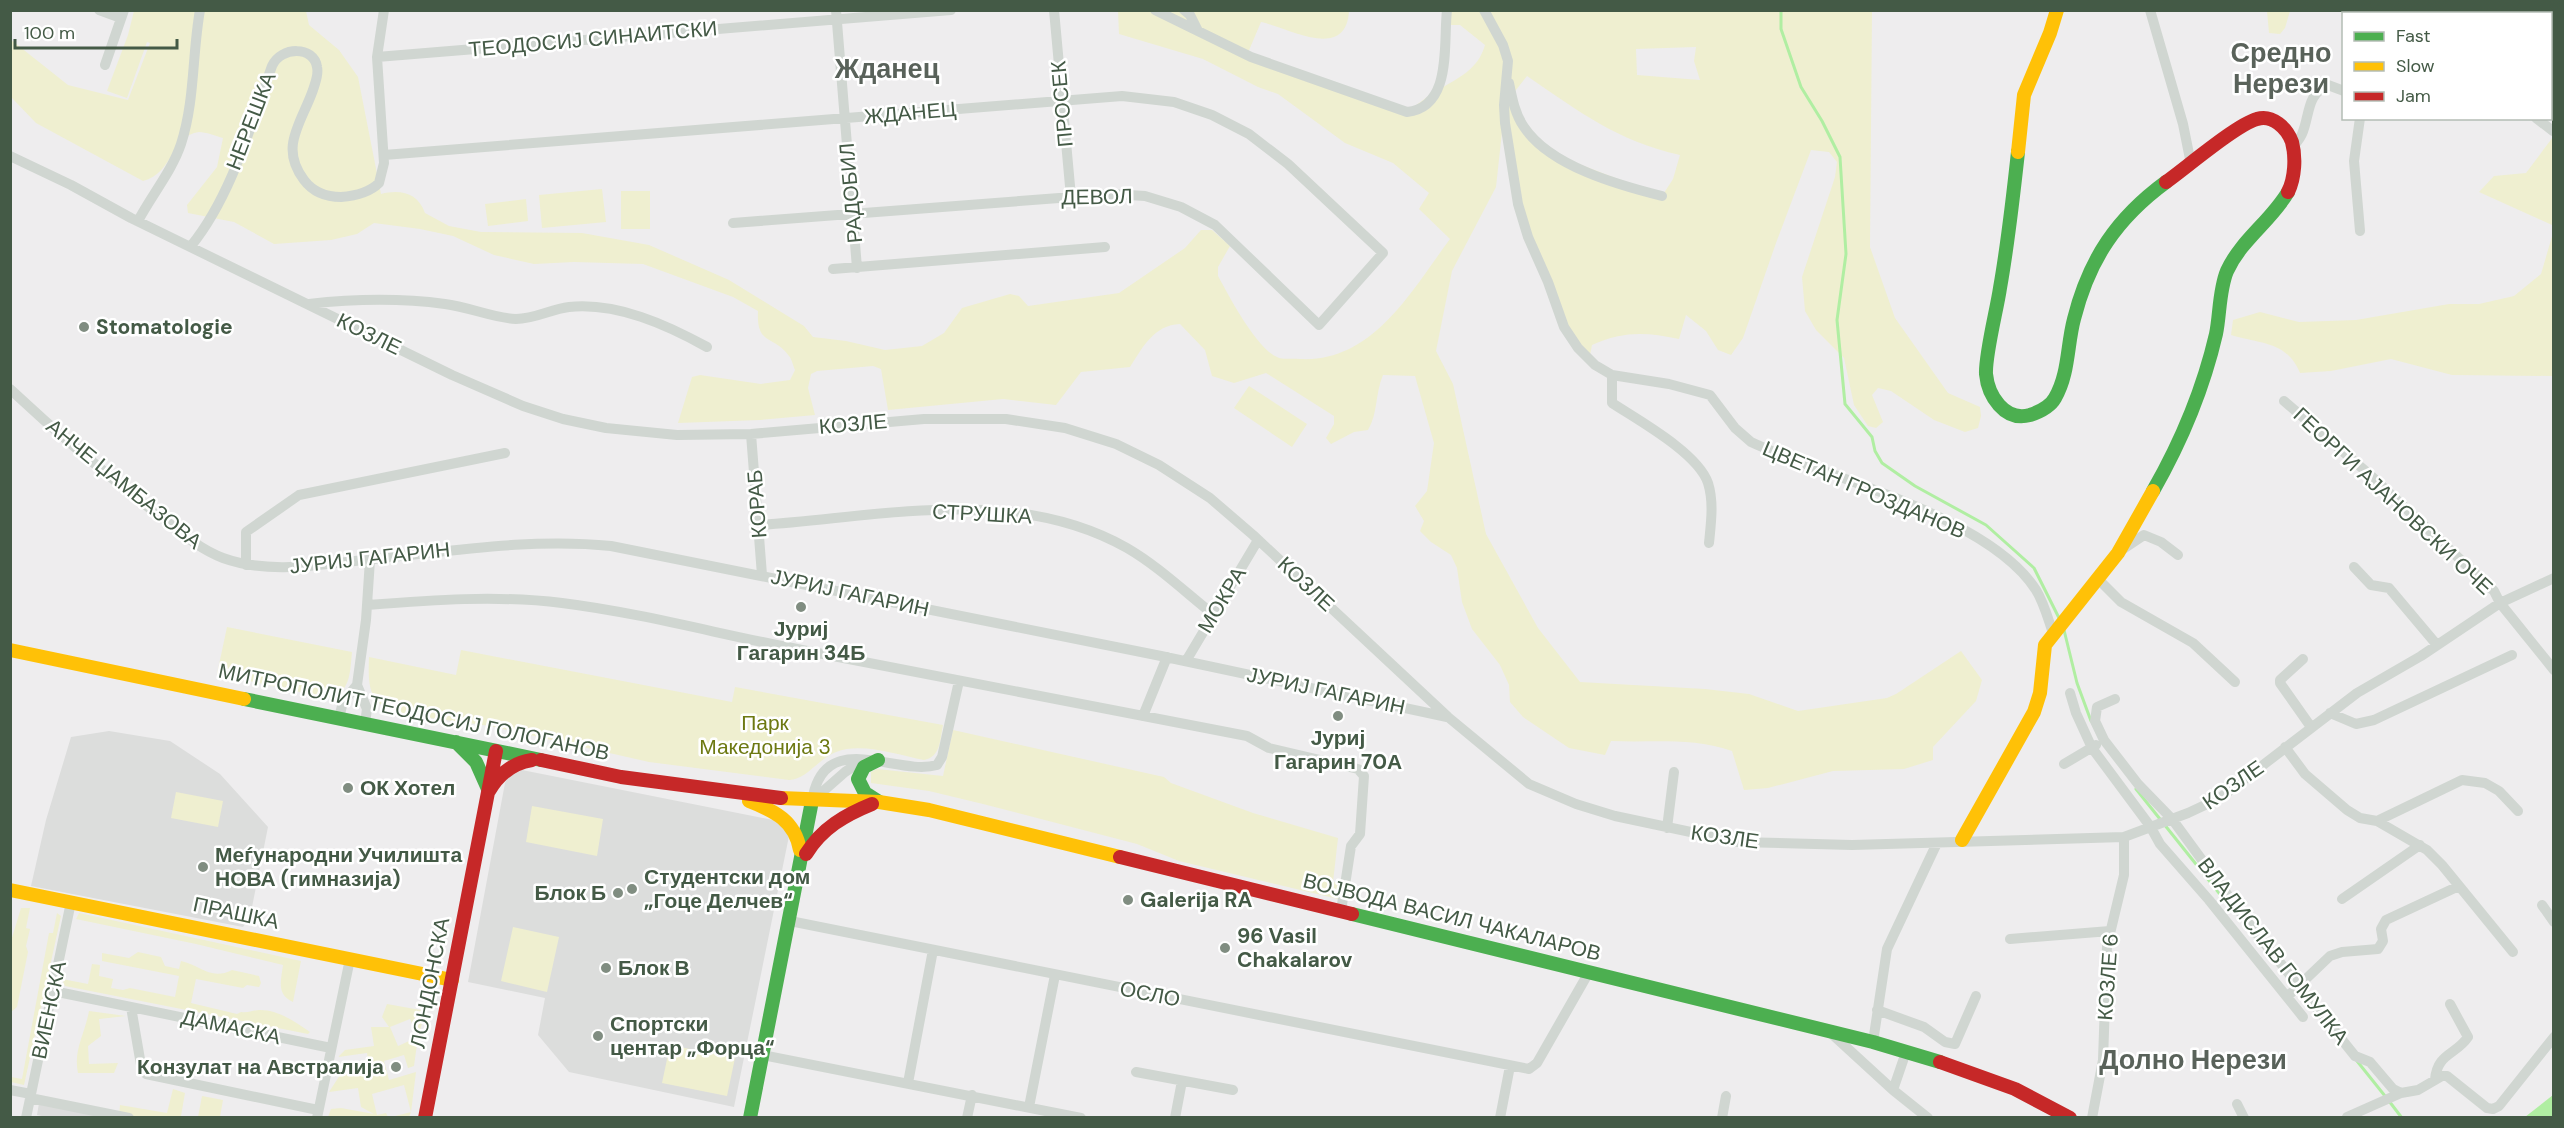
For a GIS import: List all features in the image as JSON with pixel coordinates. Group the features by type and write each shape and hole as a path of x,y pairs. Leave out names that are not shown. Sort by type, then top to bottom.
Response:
{"street":[{"path":"99,10 122,14 105,65"},
{"path":"138,222 180,146 187,120 194,42 200,10"},
{"name":"НЕРЕШКА","path":"191,246 216,207 243,148 272,66 278,55 283,53 296,51 308,55 315,61 318,69 316,81 291,149 296,169 308,185 319,193 337,197 364,193 373,189 381,180 384,155 378,57 384,10"},
{"name":"ТЕОДОСИЈ СИНАИТСКИ","path":"378,57 836,15 951,10"},
{"name":"ПРОСЕК","path":"1054,10 1071,197"},
{"path":"1155,10 1251,57 1407,112 1421,109 1437,90 1444,71 1447,10"},
{"path":"1184,10 1190,15 1198,31"},
{"path":"1484,10 1507,54 1505,123 1518,204 1527,237 1548,282 1564,327 1578,348 1595,366 1612,375 1612,403 1661,434 1701,469 1708,482 1712,506 1709,543"},
{"path":"1962,840 2026,729 2040,692 2045,645 2118,553 2183,434 2206,371 2216,333 2226,273 2232,260 2280,206 2290,188 2294,170 2293,147 2280,125 2270,118 2257,119 2238,130 2136,206 2107,239 2074,318 2063,382 2054,401 2040,412 2025,416 2010,412 1998,405 1991,395 1986,372 2006,256 2024,95 2057,10"},
{"path":"2150,10 2183,124 2191,165"},
{"name":"РАДОБИЛ","path":"836,15 857,267"},
{"path":"1508,80 1522,124 1542,146 1565,161 1602,178 1662,196"},
{"path":"2293,147 2302,134 2313,97 2319,89 2328,85 2342,91"},
{"name":"ЖДАНЕЦ","path":"384,155 1122,96 1174,102 1212,115 1249,134 1288,164 1383,254"},
{"path":"2360,120 2354,161 2360,231"},
{"path":"2539,120 2553,131"},
{"name":"КОЗЛЕ","path":"10,156 71,185 138,222 452,375 523,406 563,419 641,433 677,435 751,434 861,423 1006,418 1065,428 1116,444 1174,474 1210,498 1448,717 1515,773 1545,792 1615,816 1738,842 1852,845 2124,837 2220,798 2357,693 2437,645 2500,603 2553,578"},
{"name":"ДЕВОЛ","path":"733,223 1112,194 1145,196 1181,207 1215,225 1319,325 1383,254"},
{"path":"832,269 1105,247"},
{"path":"309,304 348,300 425,302 456,306 515,319 571,307 603,308 646,320 685,335 707,347"},
{"name":"ЦВЕТАН ГРОЗДАНОВ","path":"1612,375 1669,384 1710,395 1735,428 1751,442 1896,499 1965,531 2000,554 2019,570 2036,590 2053,633"},
{"name":"АНЧЕ ЏАМБАЗОВА","path":"10,389 83,456 191,540 217,556 246,565"},
{"name":"ГЕОРГИ АЈАНОВСКИ ОЧЕ","path":"2284,401 2369,474 2494,591 2500,603 2553,670"},
{"name":"КОРАБ","path":"751,434 762,576"},
{"path":"246,565 246,532 299,495 505,453"},
{"name":"СТРУШКА","path":"759,525 947,509 993,510 1042,516 1126,547 1144,558 1214,615"},
{"path":"2118,553 2144,535 2161,542 2178,555"},
{"name":"МОКРА","path":"1186,661 1258,540"},
{"name":"ЈУРИЈ ГАГАРИН","path":"246,565 272,567 370,560 503,545 564,543 639,551 1167,657 1448,717"},
{"path":"365,723 367,709 357,685 370,560"},
{"path":"2354,567 2371,585 2390,588 2437,645"},
{"path":"2098,579 2121,602 2193,643 2235,682"},
{"path":"367,606 471,600 559,603 602,609 1247,736 1269,748 1358,769 1364,776 1359,834 1351,846 1341,911"},
{"name":"МИТРОПОЛИТ ТЕОДОСИЈ ГОЛОГАНОВ","path":"10,650 621,777 724,792 812,801"},
{"path":"2330,713 2356,724 2374,720 2512,655"},
{"path":"1143,716 1167,657"},
{"path":"2303,659 2280,680 2280,683 2312,727"},
{"path":"750,1118 812,801 845,772 872,760 929,766 940,763 959,681"},
{"path":"339,718 343,702 357,685"},
{"path":"2070,693 2076,713 2092,747 2150,826 2160,844 2209,900 2303,1017"},
{"name":"ВЛАДИСЛАВ ГОМУЛКА","path":"2115,699 2097,707 2094,714 2097,727 2104,740 2138,784 2172,819 2223,888 2355,1056 2370,1062 2393,1089 2391,1097"},
{"path":"2064,764 2104,740"},
{"path":"455,741 473,758 482,771 488,794"},
{"path":"2285,747 2305,774 2347,810 2360,818 2377,821 2420,845 2442,865 2513,952"},
{"name":"ЛОНДОНСКА","path":"424,1118 496,751"},
{"path":"488,794 498,778 512,766 528,760 539,760"},
{"path":"872,760 864,767 858,779 865,793 879,802"},
{"path":"1667,828 1674,772"},
{"path":"2377,821 2463,780 2485,783 2499,791 2518,811"},
{"path":"724,792 770,809 787,819 796,832 800,846 800,866"},
{"name":"ВОЈВОДА ВАСИЛ ЧАКАЛАРОВ","path":"812,801 879,802 929,810 1874,1042 1948,1064 2015,1089 2070,1118"},
{"path":"800,866 815,839 828,826 879,802"},
{"name":"КОЗЛЕ 6","path":"2092,1118 2103,1060 2106,965 2110,931 2124,875 2124,837"},
{"path":"1874,1042 1887,949 1937,843"},
{"path":"2342,899 2420,845"},
{"path":"2286,997 2330,956 2342,952 2378,949 2383,942 2381,928 2386,920 2459,886"},
{"path":"2209,900 2223,888"},
{"name":"ПРАШКА","path":"10,890 452,980"},
{"name":"ВИЕНСКА","path":"26,1118 71,902"},
{"path":"2541,905 2553,922"},
{"name":"ОСЛО","path":"790,921 1529,1070 1537,1063 1589,972"},
{"path":"2010,939 2110,931"},
{"path":"908,1083 933,950"},
{"path":"131,1007 141,1065 146,1074 318,1114 350,959"},
{"path":"1029,1107 1055,975"},
{"name":"ДАМАСКА","path":"52,991 332,1048"},
{"path":"1877,1010 1924,1027 1945,1042 1955,1044 1976,996"},
{"path":"2435,1080 2441,1060 2464,1042 2468,1036 2450,1004"},
{"path":"1829,1031 1893,1090 1928,1118"},
{"path":"2347,1117 2391,1097 2411,1093 2442,1076 2452,1078 2487,1108 2496,1108 2553,1037"},
{"path":"1893,1090 1906,1052"},
{"path":"762,1055 1081,1118"},
{"path":"1500,1118 1510,1066"},
{"path":"1136,1072 1233,1090"},
{"path":"1175,1118 1182,1081"},
{"path":"10,1089 31,1096 129,1118"},
{"path":"967,1118 972,1095"},
{"path":"1722,1118 1725,1096"},
{"path":"2237,1104 2244,1118"}],"shaded area":[{"path":"109,731 170,741 220,774 268,827 250,917 243,927 31,886 46,820 71,737"},
{"name":"Студентски дом „Гоце Делчев“","path":"522,770 773,820 779,822 789,836 734,1107 569,1072 538,1035 545,998 468,982 505,783 508,777"},
{"path":"2553,1095 2553,1117 2525,1117"},
{"path":"39,1103 113,1117 51,1118 37,1115"}],"green space":[{"path":"134,11 306,11 309,25 339,50 358,77 381,194 395,192 408,194 418,201 425,213 449,226 481,232 582,233 649,245 729,280 804,326 813,337 846,341 885,350 922,346 944,333 962,308 1010,294 1019,296 1028,306 1119,293 1185,248 1201,230 1212,230 1230,246 1218,267 1218,276 1252,333 1269,352 1279,358 1300,359 1326,357 1349,349 1370,336 1388,320 1421,280 1450,239 1419,209 1429,193 1393,163 1345,143 1278,94 1258,87 1203,59 1119,34 1118,11 1349,11 1346,26 1338,35 1327,38 1300,35 1261,22 1247,55 1407,112 1460,77 1478,61 1482,54 1485,45 1460,25 1450,25 1447,11 1872,11 1870,247 1895,318 1948,393 1980,407 1981,416 1978,428 1965,432 1934,420 1891,391 1878,388 1872,395 1883,422 1876,428 1868,426 1854,405 1844,358 1816,330 1805,311 1802,277 1835,177 1837,162 1829,152 1811,150 1743,338 1731,355 1718,350 1706,331 1686,315 1679,339 1645,334 1614,337 1592,345 1589,360 1578,348 1538,264 1502,132 1496,187 1452,271 1436,351 1453,384 1486,534 1538,628 1580,682 1705,689 1749,694 1798,711 1887,698 1961,651 1982,680 1976,701 1933,747 1933,760 1904,769 1833,771 1768,788 1744,790 1732,751 1717,747 1687,742 1611,741 1605,755 1569,748 1523,717 1510,702 1509,685 1500,665 1472,629 1462,602 1457,568 1451,555 1431,542 1420,531 1424,521 1415,506 1427,491 1434,443 1415,376 1383,375 1368,430 1354,432 1331,444 1326,438 1334,424 1334,416 1266,373 1234,383 1212,376 1205,350 1180,324 1163,328 1150,338 1130,367 1081,372 1056,405 1003,399 888,410 881,369 873,366 817,371 811,374 808,388 815,415 678,423 692,377 700,375 761,384 790,380 795,370 791,359 783,349 763,335 758,322 758,311 733,297 643,264 574,262 534,264 494,255 453,236 374,223 357,234 331,240 274,244 234,222 188,213 187,205 217,167 223,138 202,132 190,135 177,147 161,170 153,177 143,181 36,123 11,97 10,39 68,85 128,100 150,43 147,42 127,98 107,91 128,35","holes":["1696,47 1694,61 1700,80 1637,75 1636,49","1527,76 1600,124 1637,142 1680,155 1673,179 1662,196 1553,154 1517,114 1512,95"]},
{"path":"2267,11 2290,11 2285,28 2280,34 2269,33"},
{"path":"2553,137 2552,225 2479,192 2494,176 2526,173"},
{"path":"602,189 606,222 542,228 539,195"},
{"path":"621,191 650,191 650,229 621,229"},
{"path":"526,199 528,221 488,226 485,204"},
{"path":"2553,233 2553,376 2452,375 2391,359 2331,371 2300,373 2288,355 2280,349 2231,335 2233,320 2260,312 2299,322 2356,320 2449,304 2479,304 2514,296 2541,274"},
{"path":"1249,386 1307,424 1292,447 1234,408"},
{"path":"227,627 352,652 348,681 341,692 327,698 217,674"},
{"name":"Парк Македонија 3","path":"461,650 732,702 735,687 943,725 939,747 930,758 924,760 868,749 846,749 823,759 801,777 789,780 649,762 490,726 401,714 382,706 372,693 369,657 456,675"},
{"path":"953,730 1164,777 1171,783 1253,813 1338,838 1333,882 1341,884 1338,899 1179,861 1137,844 983,804 929,791 871,783 871,772 877,769 943,776"},
{"path":"176,792 223,801 218,827 171,818"},
{"path":"532,806 603,819 597,856 526,842"},
{"path":"21,908 30,908 26,928 30,929 26,946 28,952 17,1007 11,1012 11,941"},
{"path":"57,913 61,916 24,1085 11,1082 11,1077 22,1079 49,933 53,933"},
{"path":"79,913 301,961 293,1002 282,991 283,965 76,919"},
{"path":"513,927 559,937 547,992 501,981"},
{"path":"138,952 161,957 165,966 179,969 181,961 212,973 225,973 232,970 259,976 261,983 259,987 247,985 243,988 196,979 191,1003 237,1014 258,1010 274,1012 287,1017 310,1032 308,1034 65,986 62,979 88,984 92,964 100,965 99,976 113,979 111,988 123,990 130,988 175,997 179,976 102,961 102,953 129,958"},
{"path":"387,1004 426,1011 418,1037 414,1066 408,1068 404,1055 384,1061 389,1080 416,1072 411,1112 404,1085 372,1094 377,1115 386,1113 388,1117 328,1117 331,1109 341,1108 374,1114 361,1107 358,1088 329,1092 340,1075 370,1070 367,1053 338,1057 345,1050 374,1046 371,1027 389,1027 382,1017","holes":["410,1019 418,1037 398,1046 390,1027"]},
{"path":"89,1011 126,1016 99,1019 101,1036 88,1046 89,1064 118,1063 114,1073 78,1073 78,1049"},
{"name":"Спортски центар „Форца“","path":"670,1045 735,1058 727,1096 662,1083"},
{"path":"173,1089 185,1093 181,1116 184,1117 119,1116 120,1105 167,1113"},
{"path":"202,1096 223,1100 220,1117 198,1117"},
{"path":"411,1112 409,1117 391,1117"}],"waterway":[{"path":"1781,10 1781,29 1801,87 1840,157 1846,254 1837,320 1845,404 1872,437 1875,451 1882,463 1915,486 1986,525 2034,568 2059,618"},
{"path":"2064,630 2077,683 2091,721"},
{"path":"2136,789 2227,903"},
{"path":"2357,1061 2385,1096"},
{"path":"2389,1101 2402,1118"}],"traffic: fast":[{"path":"2018,152 1986,374 1990,390 1999,405 2005,411 2021,416 2041,411 2055,398 2063,379 2080,297 2097,259 2119,225 2166,182"},
{"path":"2153,491 2182,435 2205,375 2216,334 2222,286 2227,271 2240,250 2288,192"},
{"path":"244,699 541,760"},
{"path":"456,742 476,762 488,789"},
{"path":"878,760 864,767 858,779 865,793 879,802"},
{"path":"750,1118 812,801"},
{"path":"1352,914 1873,1042 1940,1062"}],"traffic: slow":[{"path":"2018,152 2024,95 2057,10"},
{"path":"1962,840 2034,712 2040,693 2045,645 2118,553 2153,491"},
{"path":"10,650 244,699"},
{"path":"781,798 879,802 929,810 1120,857"},
{"path":"749,801 775,813 789,824 800,850"},
{"path":"10,890 452,980"}],"traffic: jam":[{"path":"2166,182 2237,129 2263,118 2278,123 2287,132 2292,142 2294,167 2288,192"},
{"path":"425,1118 496,751"},
{"path":"489,791 507,770 532,760"},
{"path":"541,760 621,777 781,798"},
{"path":"806,854 819,837 835,823 872,804"},
{"path":"1120,857 1352,914"},
{"path":"1940,1062 2015,1089 2070,1118"}],"place":[{"name":"Stomatologie","path":"84,327"},
{"name":"Јуриј Гагарин 34Б","path":"801,607"},
{"name":"Јуриј Гагарин 70А","path":"1338,716"},
{"name":"ОК Хотел","path":"348,788"},
{"name":"Меѓународни Училишта НОВА (гимназија)","path":"203,867"},
{"name":"Студентски дом „Гоце Делчев“","path":"632,889"},
{"name":"Блок Б","path":"618,893"},
{"name":"Galerija RA","path":"1128,900"},
{"name":"96 Vasil Chakalarov","path":"1225,948"},
{"name":"Блок В","path":"606,968"},
{"name":"Спортски центар „Форца“","path":"598,1036"},
{"name":"Конзулат на Австралија","path":"396,1067"}],"district":[{"name":"Жданец","path":"887,68"},
{"name":"Средно Нерези","path":"2281,68"},
{"name":"Долно Нерези","path":"2193,1059"}]}
